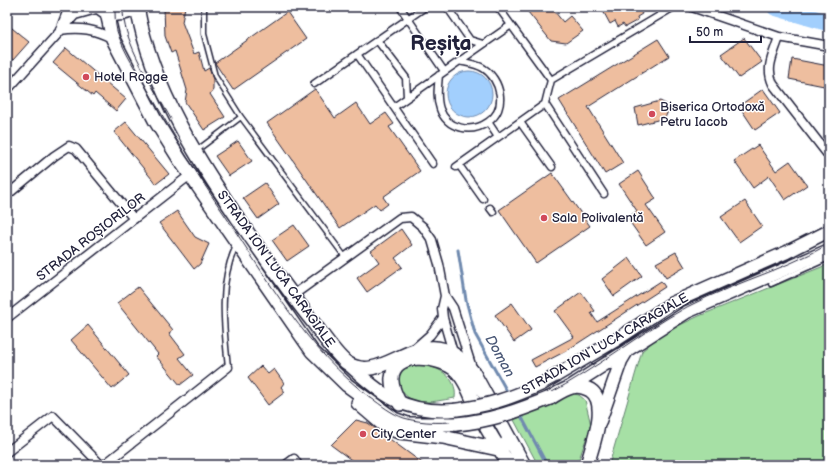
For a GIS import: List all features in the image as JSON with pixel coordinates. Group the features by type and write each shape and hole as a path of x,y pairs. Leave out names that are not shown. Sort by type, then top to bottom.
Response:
{"main road":[{"path":"102,9 123,14 136,7"},
{"name":"STRADA ION LUCA CARAGIALE","path":"136,7 140,26 156,71 194,152 292,296 347,363 371,386 400,404 425,410 454,410 493,404 514,397 542,384 616,340 672,303 788,252 829,231"},
{"name":"STRADA ION LUCA CARAGIALE","path":"102,9 113,39 154,120 190,175 312,350 347,385 394,419 408,424 456,424 500,417 550,398 687,312 829,250"},
{"path":"347,363 354,366 372,368 412,351 430,348 452,352 464,361 466,373 498,449 510,465"},
{"path":"587,465 596,432 621,361 629,348"},
{"path":"312,350 331,376 374,418 386,427 399,432 443,437 498,449 504,447 510,439"},
{"path":"400,404 392,379 394,370 406,361 419,358 434,359 466,373 494,412 524,465"},
{"path":"568,388 573,386 583,387 594,393 598,398 600,407 596,432"}],"street":[{"path":"60,30 69,7"},
{"path":"7,90 82,7"},
{"path":"400,7 442,73 437,95 440,109 446,121 456,127 466,129 477,127 488,122 497,113 501,101 499,89 493,76 483,68 460,61"},
{"path":"314,84 425,7"},
{"path":"447,7 470,40 483,44"},
{"path":"498,7 551,80"},
{"path":"488,205 458,166 545,104 551,80 674,7"},
{"path":"692,7 779,37 829,46"},
{"path":"75,15 102,9"},
{"path":"394,106 511,25"},
{"path":"60,30 81,28 94,30 113,39"},
{"path":"779,37 770,66 769,75 773,84 829,156"},
{"path":"377,40 406,78 407,97"},
{"path":"357,54 433,164"},
{"path":"545,104 604,194"},
{"path":"488,122 498,137"},
{"path":"520,122 552,167"},
{"path":"7,195 69,146 76,149 134,219"},
{"name":"STRADA ROȘIORILOR","path":"7,318 190,175"},
{"path":"292,296 400,218 411,217 418,221 432,240 439,264 445,296 442,308 443,318 452,352"},
{"path":"445,296 454,308 466,373"},
{"path":"412,351 430,335 443,318"},
{"path":"7,452 53,416 102,465 228,367"},
{"path":"286,465 296,462"}],"lane":[{"path":"204,7 202,23 210,62 215,76 241,117 345,257"},
{"path":"194,152 241,117"},
{"path":"228,367 224,310 225,285 230,259 237,243"},
{"path":"771,284 829,258"}],"green space":[{"path":"829,264 829,465 609,465 642,351 663,333 699,316"},
{"path":"416,364 431,366 449,377 455,390 455,398 420,402 412,400 406,396 400,389 396,379 400,371"},
{"path":"568,393 579,395 585,400 591,425 577,465 538,465 514,420"}],"water":[{"path":"474,71 486,77 491,85 491,103 486,111 478,116 464,117 452,111 447,103 446,89 452,77 460,72"}],"building":[{"path":"164,7 185,7 182,22 194,54 199,52 204,71 209,68 213,79 213,90 210,94 225,117 204,130 185,102 187,90 175,51 171,53 165,36"},
{"path":"524,7 551,7 563,22 570,16 583,31 566,43 551,41"},
{"path":"601,7 639,7 642,14 637,17 638,20 625,27 623,24 618,27 615,21 610,24"},
{"path":"287,12 306,39 233,90 215,63"},
{"path":"7,24 29,42 13,60 7,55"},
{"path":"744,38 762,62 739,78 721,54"},
{"path":"658,39 669,56 588,107 623,163 605,174 559,100"},
{"name":"Hotel Rogge","path":"66,48 126,99 116,111 95,93 93,96 53,63"},
{"path":"792,59 829,66 829,87 789,79"},
{"path":"315,89 335,118 356,103 370,124 386,113 394,124 389,127 420,171 383,197 388,204 380,210 375,204 340,228 267,123"},
{"path":"763,89 780,113 755,130 739,106"},
{"name":"Biserica Ortodoxă Petru Iacob","path":"660,101 666,104 669,109 665,118 638,125 635,108"},
{"path":"126,122 169,174 156,184 114,132"},
{"path":"238,141 252,161 229,176 215,156"},
{"path":"758,145 776,171 790,161 807,185 785,200 769,176 753,188 734,161"},
{"path":"638,171 656,199 646,205 665,232 646,245 627,218 637,211 619,184"},
{"name":"Sala Polivalentă","path":"552,173 590,226 536,263 499,210"},
{"path":"265,183 279,204 258,219 243,198"},
{"path":"745,201 762,226 739,242 721,217"},
{"path":"177,211 195,237 209,244 200,264 194,269 159,223"},
{"path":"294,225 309,246 287,261 272,240"},
{"path":"401,229 412,245 395,258 402,267 367,292 357,278 379,262 371,251"},
{"path":"676,252 685,267 666,278 656,263"},
{"path":"629,258 642,276 614,296 602,279"},
{"path":"661,281 665,287 566,351 535,367 531,360 574,337 555,311 581,292 595,311 591,313 597,322"},
{"path":"138,287 173,330 169,333 185,354 179,358 193,375 180,385 156,356 158,354 117,303"},
{"path":"512,303 531,330 514,342 495,315"},
{"path":"88,325 129,375 112,389 71,340"},
{"path":"261,366 268,374 274,369 284,383 281,387 285,392 268,405 248,378"},
{"name":"City Center","path":"356,420 368,423 425,465 358,465 331,445"}],"waterway":[{"path":"775,7 829,23"},
{"name":"Doman","path":"458,250 466,300 475,334 509,395"},
{"name":"Doman","path":"520,414 547,465"}],"tram line":[{"path":"115,7 115,22 123,47 176,139 273,288 308,336 348,379 371,398 395,414 404,418 434,422 468,420 501,413 530,403 583,374 687,307 727,288 789,264 829,244"},
{"path":"123,7 127,34 133,49 148,80 171,119"},
{"path":"502,407 529,397 557,382"}],"place":[{"name":"Hotel Rogge","path":"86,77"},
{"name":"Biserica Ortodoxă Petru Iacob","path":"652,114"},
{"name":"Sala Polivalentă","path":"544,218"},
{"name":"City Center","path":"363,434"}],"district":[{"name":"Reșița","path":"441,43"}]}
